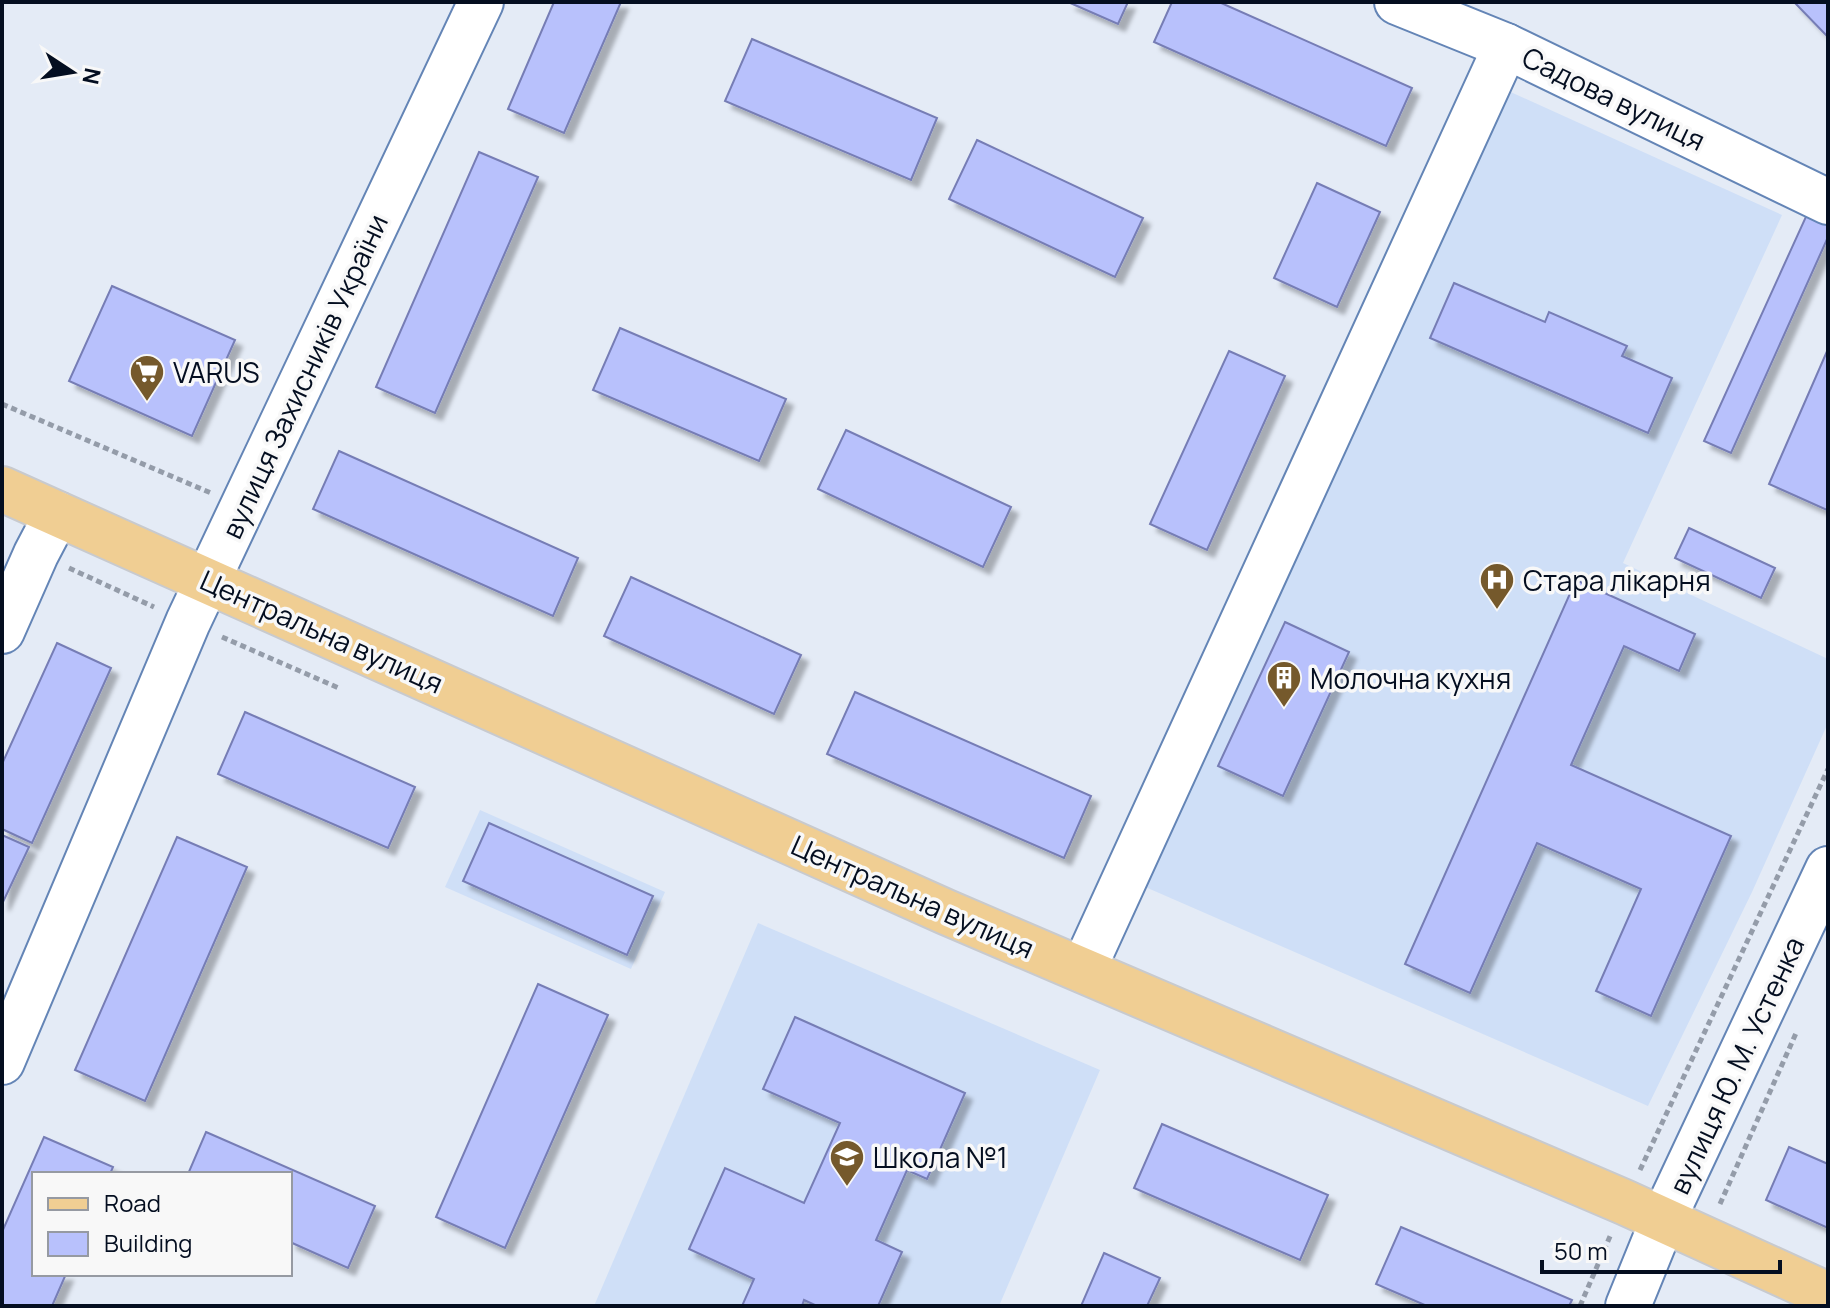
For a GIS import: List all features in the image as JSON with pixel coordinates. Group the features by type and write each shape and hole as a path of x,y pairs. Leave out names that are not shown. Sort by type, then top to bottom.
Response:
{"main road":[{"name":"Центральна вулиця","path":"2,489 209,579 931,906 1624,1202 1828,1295"}],"street":[{"name":"вулиця Захисників України","path":"3,1060 209,579 481,2"},
{"name":"Садова вулиця","path":"1397,2 1506,46 1828,202"},
{"path":"1083,970 1506,46"},
{"path":"2,631 57,514"},
{"name":"вулиця Ю. М. Устенка","path":"1628,1306 1683,1229 1828,869"}],"path":[{"path":"2,404 242,506"},
{"path":"1580,1306 1624,1202 1828,769"},
{"path":"1683,1229 1717,1211 1803,1017"}],"shaded area":[{"name":"Стара лікарня","path":"1504,89 1782,215 1623,563 1828,659 1828,723 1752,892 1648,1106 1143,886"},
{"path":"480,810 665,892 631,969 445,887"},
{"name":"Школа №1","path":"758,923 1100,1070 999,1306 594,1306"}],"building":[{"path":"554,2 621,2 564,133 508,109"},
{"path":"1068,2 1128,2 1118,24"},
{"path":"1172,2 1219,2 1412,88 1386,146 1154,42"},
{"path":"1794,2 1828,2 1828,37"},
{"path":"752,39 937,118 911,180 725,101"},
{"path":"977,140 1143,218 1115,277 949,199"},
{"path":"479,152 538,177 435,413 376,387"},
{"path":"1317,183 1380,212 1337,307 1274,278"},
{"path":"1809,210 1828,219 1828,237 1731,453 1704,441"},
{"path":"1454,283 1545,322 1549,312 1627,346 1622,356 1672,378 1648,433 1430,338"},
{"path":"112,286 235,340 192,436 69,381"},
{"path":"620,328 786,399 759,461 593,390"},
{"path":"1828,349 1828,508 1827,510 1769,484"},
{"path":"1229,351 1285,376 1207,550 1150,524"},
{"path":"846,430 1011,507 983,567 818,489"},
{"path":"339,451 578,558 553,616 313,509"},
{"path":"1689,528 1775,568 1761,598 1675,558"},
{"path":"631,577 801,655 774,714 604,636"},
{"path":"1576,580 1695,634 1679,671 1624,646 1571,765 1731,836 1651,1016 1596,991 1641,889 1537,843 1470,993 1405,964"},
{"name":"Молочна кухня","path":"1285,622 1349,652 1283,796 1218,766"},
{"path":"57,643 111,668 32,843 2,829 2,764"},
{"path":"855,692 1091,796 1064,858 827,754"},
{"path":"245,712 415,787 388,848 218,774"},
{"path":"489,823 653,896 627,955 463,881"},
{"path":"2,835 29,847 2,904"},
{"path":"177,837 247,867 145,1101 75,1070"},
{"path":"538,984 608,1015 505,1248 436,1217"},
{"path":"795,1017 965,1093 927,1179 907,1170 876,1240 902,1252 878,1306 817,1306 804,1300 802,1306 742,1306 754,1279 689,1249 725,1168 804,1203 840,1123 763,1089"},
{"path":"1162,1124 1328,1195 1300,1260 1134,1188"},
{"path":"206,1132 375,1206 348,1268 292,1243 292,1172 189,1172"},
{"path":"44,1137 113,1167 111,1172 32,1172 32,1276 65,1276 52,1306 2,1306 2,1232"},
{"path":"1789,1147 1828,1164 1828,1228 1766,1200"},
{"path":"1401,1227 1572,1300 1569,1306 1427,1306 1376,1284"},
{"path":"1104,1253 1160,1278 1147,1306 1081,1306"}],"place":[{"name":"VARUS","path":"147,403"},
{"name":"Стара лікарня","path":"1497,611"},
{"name":"Молочна кухня","path":"1284,709"},
{"name":"Школа №1","path":"847,1188"}]}
